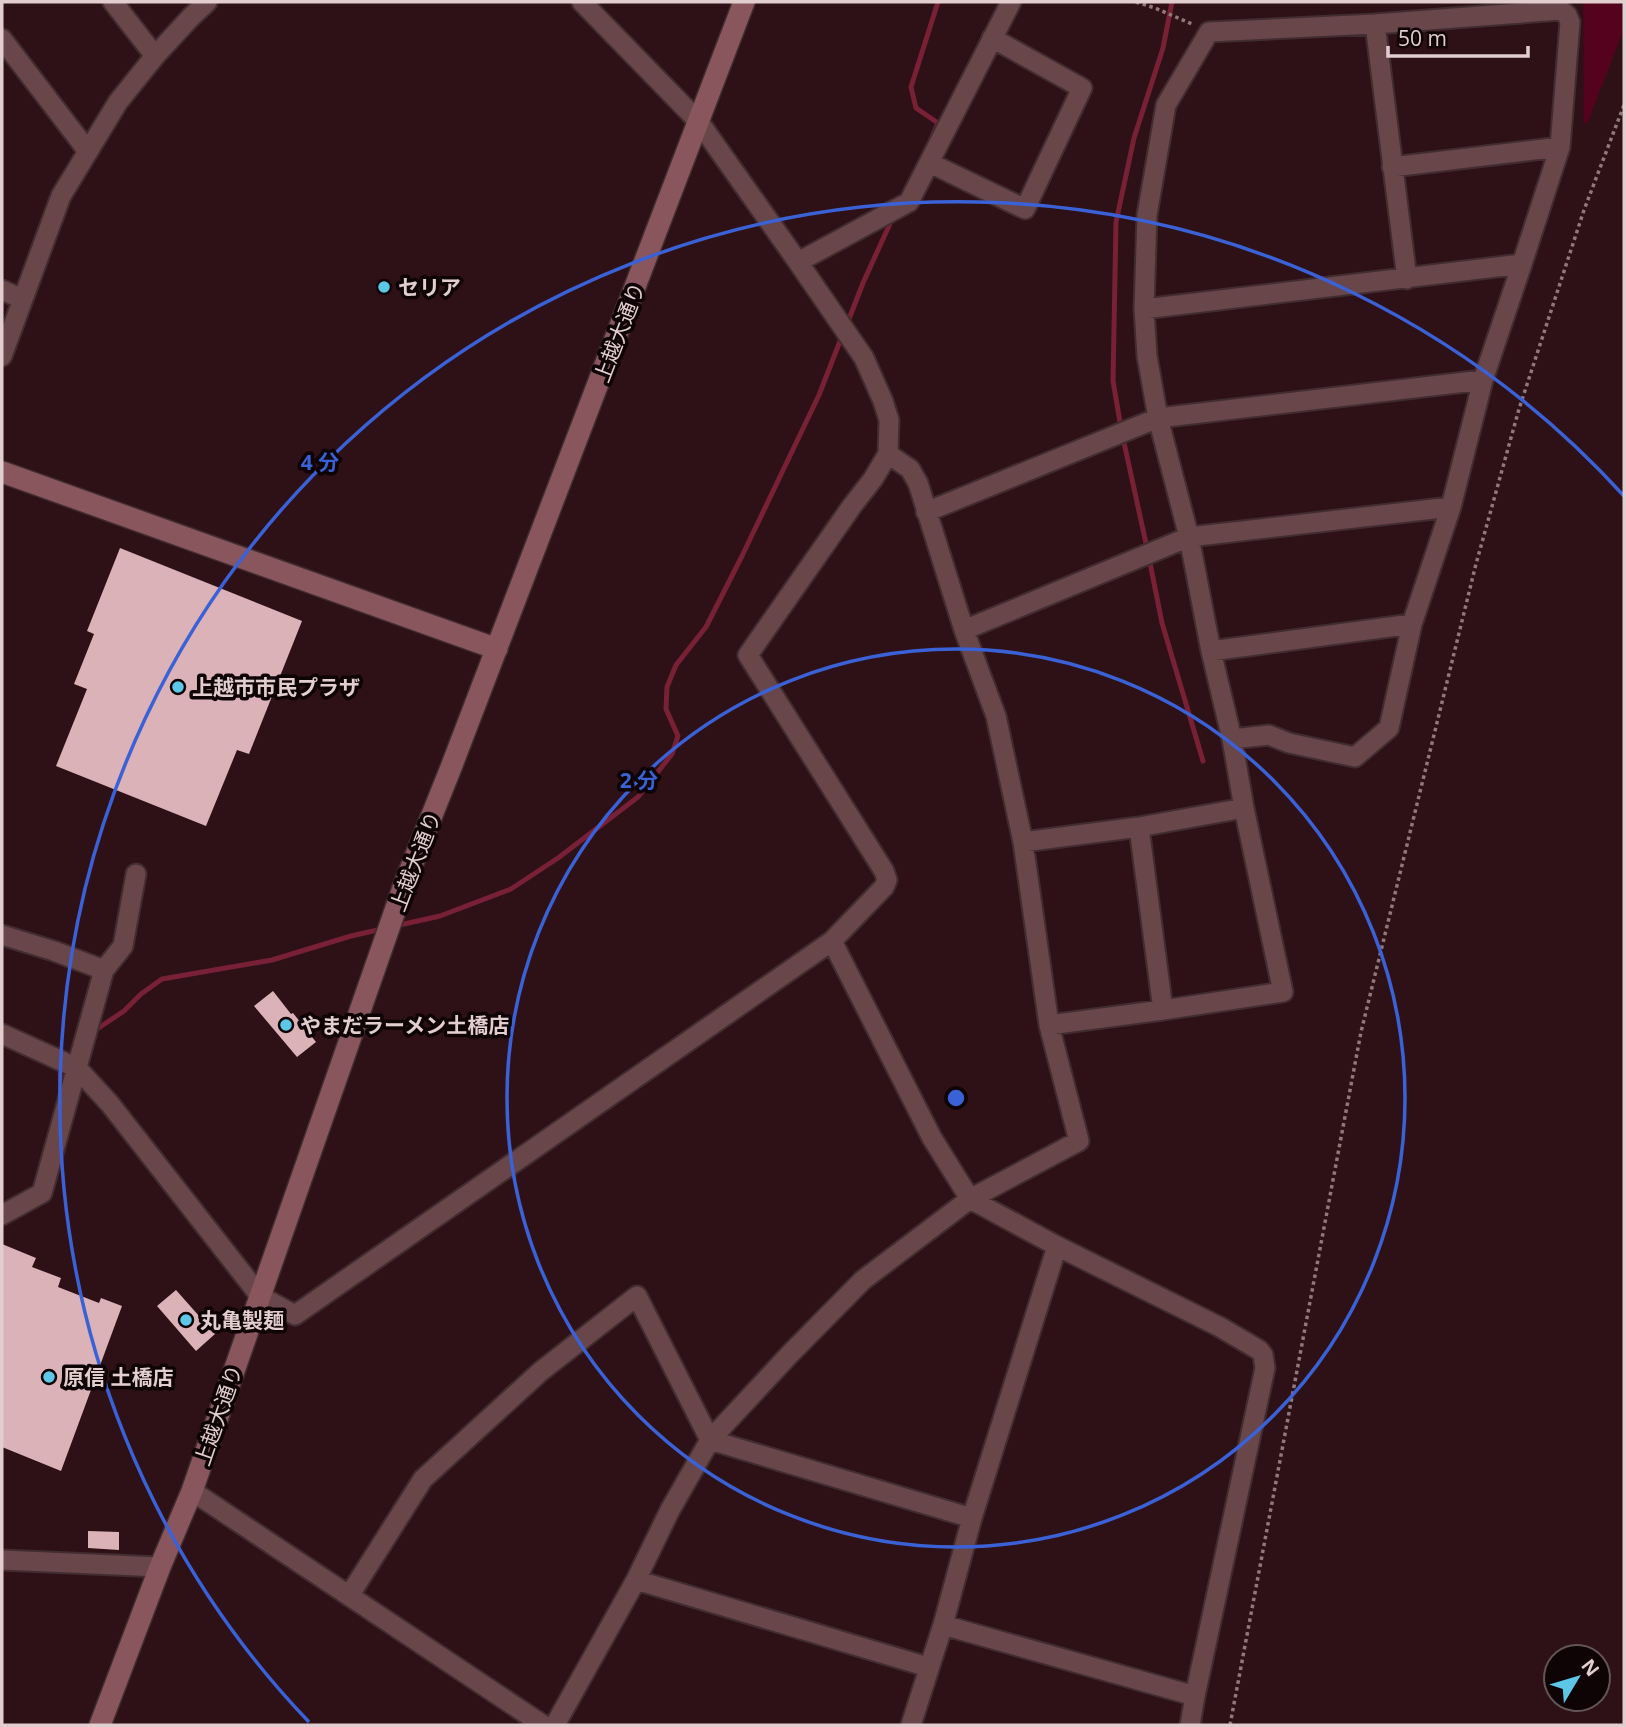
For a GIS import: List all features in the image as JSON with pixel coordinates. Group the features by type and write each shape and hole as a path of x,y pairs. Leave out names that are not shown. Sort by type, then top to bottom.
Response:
{"main road":[{"name":"上越大通り","path":"100,1725 192,1491 404,886 744,2"},
{"path":"2,472 497,649"}],"street":[{"path":"113,2 155,56"},
{"path":"2,356 61,196 87,150 118,102 155,56 207,2"},
{"path":"2,1034 77,1068 110,1104 260,1296 295,1315 832,941 884,887 887,880 884,871 748,655 888,454 889,420 864,358 699,122 582,2"},
{"path":"798,262 909,202 1011,2"},
{"path":"1049,1026 1283,992 1189,537 1158,418 1147,356 1144,309 1147,215 1166,105 1209,32 1375,24 1561,10 1570,22 1560,146 1483,380 1451,507 1412,624 1389,728 1355,757 1289,743 1269,735 1232,739"},
{"path":"1375,24 1407,279"},
{"path":"930,163 1026,209 1082,88 992,38"},
{"path":"2,39 87,150"},
{"path":"1392,167 1560,146"},
{"path":"1144,309 1522,264"},
{"path":"2,290 22,299"},
{"path":"926,512 1158,418 1483,380"},
{"path":"555,1725 710,1440 863,1280 970,1199 1079,1141 1049,1026 1023,842 996,716 964,630 918,483 910,469 888,454"},
{"path":"964,630 1189,537 1451,507"},
{"path":"1211,651 1412,624"},
{"path":"1023,842 1139,827 1244,808"},
{"path":"1139,827 1163,1010"},
{"path":"2,1215 41,1194 104,970 123,946 136,874"},
{"path":"2,935 104,970"},
{"path":"832,941 932,1138 970,1199 1057,1246 1220,1327 1263,1355 1265,1368 1190,1725"},
{"path":"911,1725 1057,1246"},
{"path":"349,1596 423,1479 540,1372 636,1296 710,1440 972,1518"},
{"path":"192,1491 543,1725"},
{"path":"2,1560 160,1567"},
{"path":"636,1580 928,1667"},
{"path":"943,1625 1195,1696"}],"path":[{"path":"1136,2 1209,32"},
{"path":"1230,1725 1368,1005 1476,564 1519,409 1584,210 1624,105"}],"shaded area":[{"path":"1583,2 1617,2 1624,6 1624,29 1587,124 1584,122"}],"building":[{"name":"上越市市民プラザ","path":"120,548 302,621 249,754 237,750 206,826 56,766 87,689 74,684 94,634 87,631"},
{"path":"273,991 316,1042 297,1057 254,1006"},
{"name":"原信 土橋店","path":"2,1244 36,1258 32,1267 61,1278 58,1287 99,1303 101,1298 122,1306 61,1471 2,1447"},
{"name":"丸亀製麺","path":"176,1290 215,1334 196,1351 157,1306"},
{"path":"88,1531 119,1532 119,1550 88,1548"}],"waterway":[{"path":"931,139 938,123 916,108 911,87 938,2"},
{"path":"1121,428 1113,381 1116,222 1134,138 1163,48 1172,2"},
{"path":"847,324 893,217"},
{"path":"395,926 440,916 511,889 558,858 638,797 672,754 678,736 666,709 667,687 676,665 706,627 742,556 819,395 842,336"},
{"path":"1123,438 1147,548"},
{"path":"1149,558 1162,623 1203,761"},
{"path":"94,1031 124,1011 162,979 272,960 382,929"},
{"path":"61,1094 62,1066"}],"place":[{"name":"セリア","path":"384,287"},
{"name":"上越市市民プラザ","path":"178,687"},
{"name":"やまだラーメン土橋店","path":"286,1025"},
{"name":"丸亀製麺","path":"186,1320"},
{"name":"原信 土橋店","path":"49,1377"}]}
